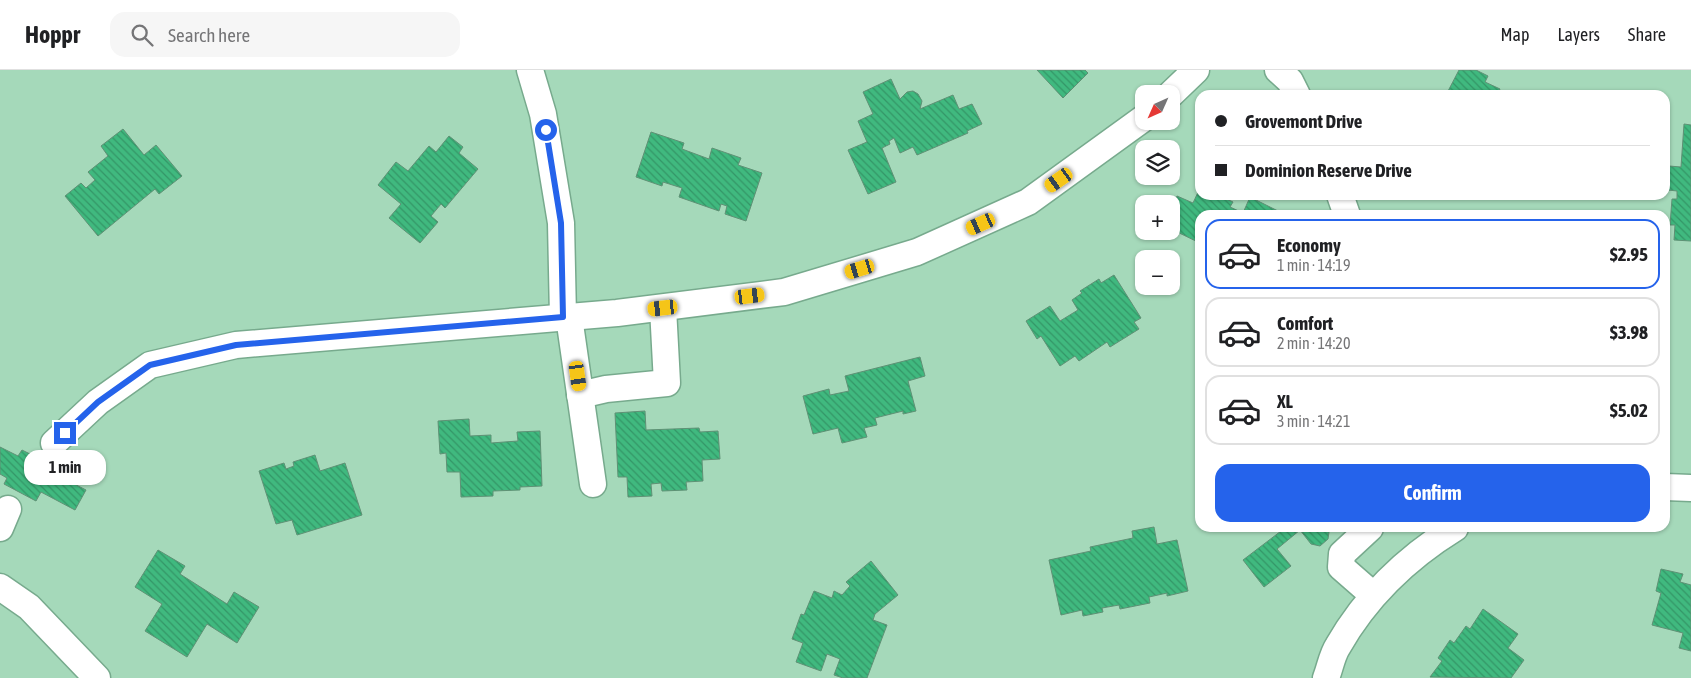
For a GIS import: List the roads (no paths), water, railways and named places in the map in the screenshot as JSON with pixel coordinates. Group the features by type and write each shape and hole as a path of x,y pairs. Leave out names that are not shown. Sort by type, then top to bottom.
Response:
{"street":[{"path":"530,70 543,114 561,223 566,317 593,484"},
{"path":"1180,85 1196,70"},
{"path":"1278,70 1290,81 1294,90"},
{"path":"54,443 98,402 150,365 236,345 663,308 784,292 917,252 1028,202 1135,125"},
{"path":"580,395 606,389 667,383 663,308"},
{"path":"1670,487 1691,488"},
{"path":"1366,532 1342,554 1341,567 1373,595"},
{"path":"1326,678 1337,647 1373,595 1427,545 1437,532"},
{"path":"0,587 30,607 97,678"}]}
